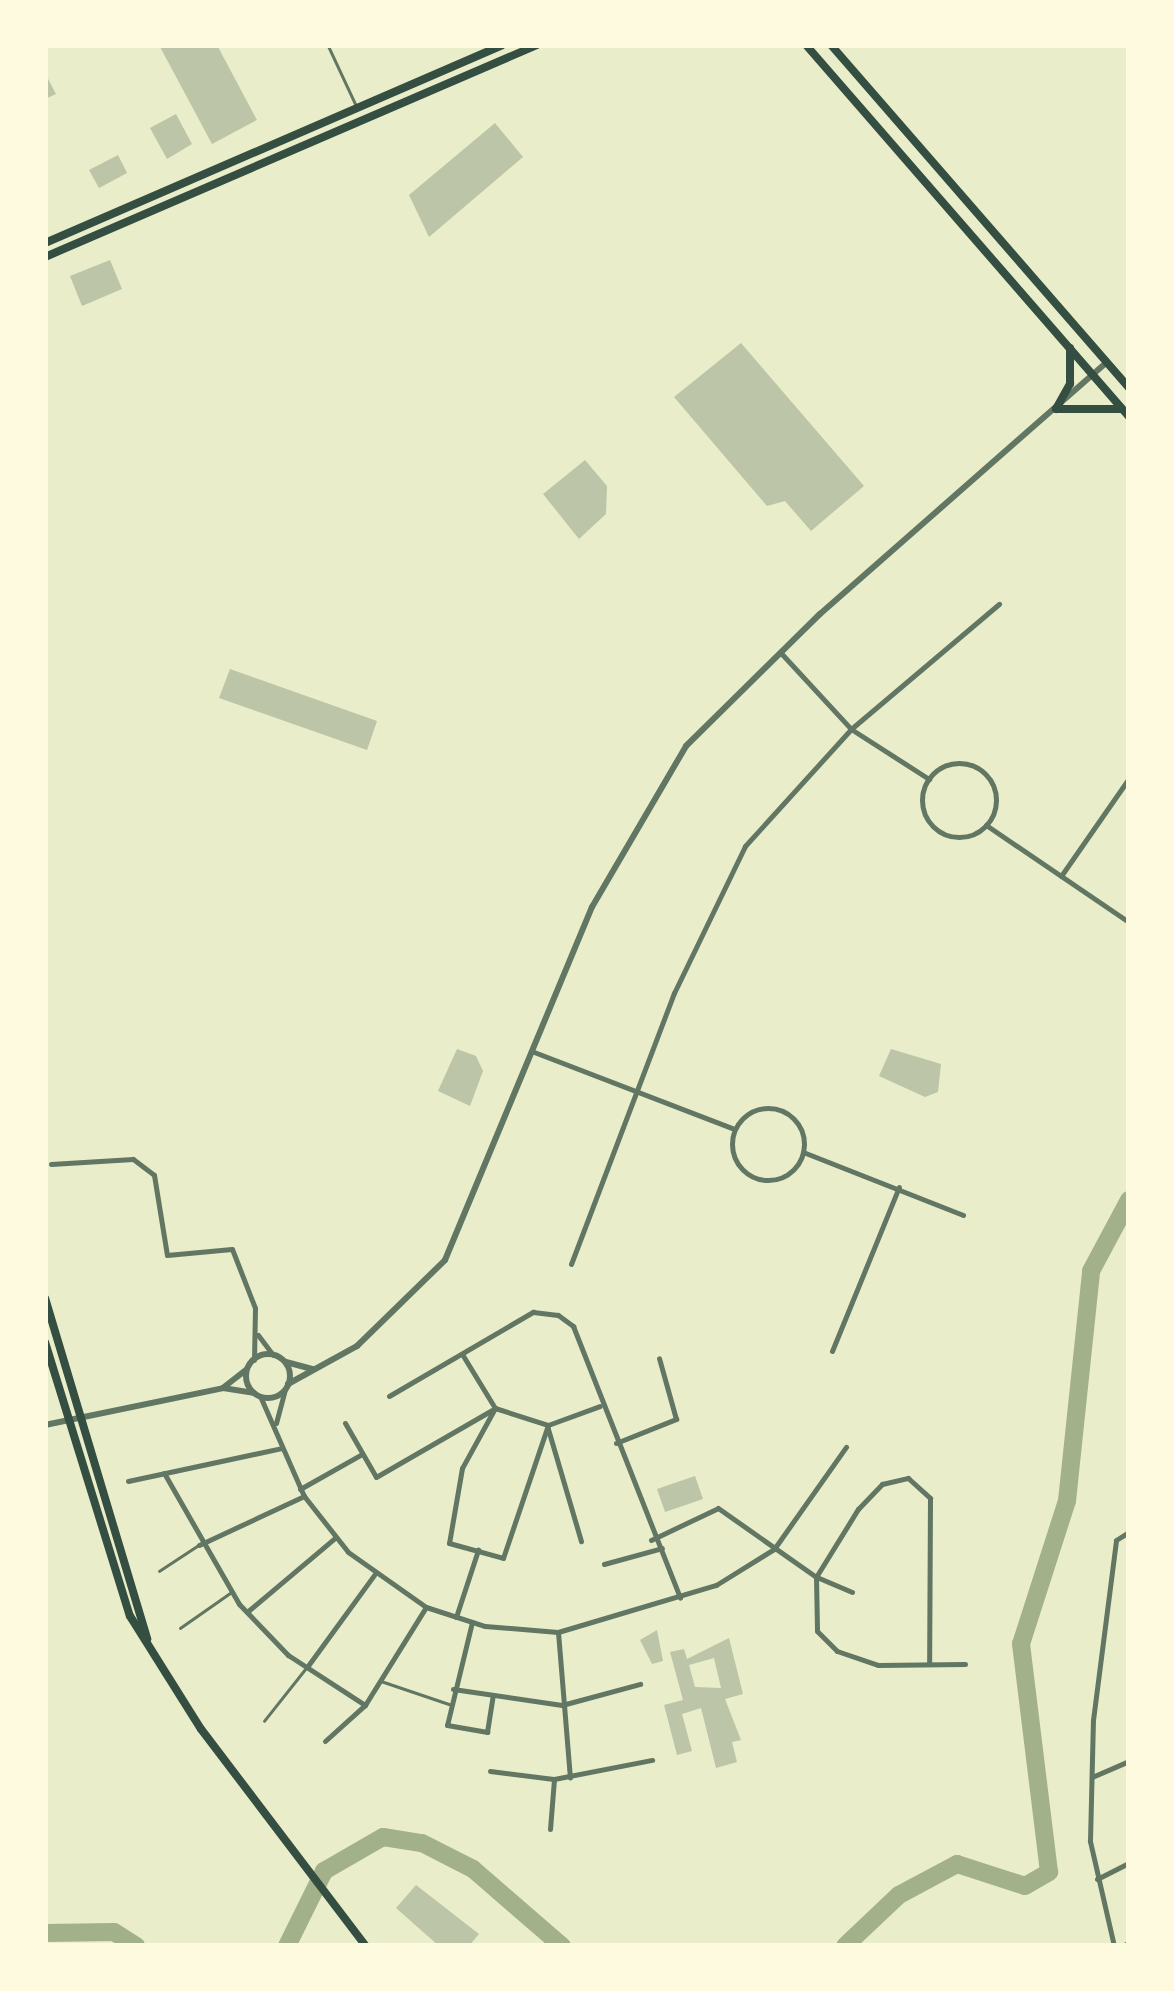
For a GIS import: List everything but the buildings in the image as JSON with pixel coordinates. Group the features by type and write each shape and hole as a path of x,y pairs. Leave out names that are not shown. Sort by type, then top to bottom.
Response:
{"main road":[{"path":"45,243 502,45"},
{"path":"45,257 537,45"},
{"path":"806,45 1129,418"},
{"path":"831,45 1129,388"},
{"path":"1070,346 1070,384 1056,409 1122,409"},
{"path":"45,1298 152,1656"},
{"path":"45,1342 110,1569 152,1656 366,1946"}],"street":[{"path":"45,1425 223,1388 257,1394 286,1387 405,1306 445,1260 592,907 657,784 779,652 1107,362"},
{"path":"571,1264 636,1091 732,868 774,808 851,729 1000,604"},
{"path":"779,652 851,729 928,779"},
{"path":"950,764 980,769 996,796 986,825 956,837 935,828 922,799 928,779 950,764"},
{"path":"1062,876 1129,778"},
{"path":"986,825 1126,920"},
{"path":"534,1052 736,1129"},
{"path":"761,1108 784,1111 801,1128 803,1152 785,1175 756,1178 734,1154 736,1129 761,1108"},
{"path":"803,1152 963,1215"},
{"path":"51,1164 112,1155 144,1165 167,1255 232,1249 258,1336 272,1355 314,1369"},
{"path":"832,1351 899,1187"},
{"path":"389,1396 533,1312 558,1316 573,1326 651,1540 662,1548 680,1598"},
{"path":"223,1388 254,1360 258,1336"},
{"path":"462,1354 494,1408 548,1425 600,1406"},
{"path":"254,1360 272,1355"},
{"path":"616,1444 676,1418 659,1358"},
{"path":"276,1426 286,1387 284,1361"},
{"path":"248,1368 300,1489 335,1538 374,1575 426,1606 472,1622 558,1632 680,1598 774,1549 846,1446"},
{"path":"345,1424 376,1478 494,1408"},
{"path":"494,1408 462,1468 449,1543 503,1558 548,1425"},
{"path":"548,1425 580,1541"},
{"path":"128,1481 282,1448"},
{"path":"300,1489 362,1454"},
{"path":"164,1473 198,1545 247,1612 308,1667 365,1705"},
{"path":"928,1664 930,1498 908,1478 882,1484 816,1577 817,1631 836,1651 878,1664 928,1664 965,1664"},
{"path":"198,1545 304,1496"},
{"path":"651,1540 718,1508 816,1577 852,1592"},
{"path":"1114,1946 1097,1879 1092,1777 1095,1670 1116,1540 1129,1532"},
{"path":"247,1612 335,1538"},
{"path":"604,1564 662,1548"},
{"path":"456,1616 478,1550"},
{"path":"308,1667 374,1575"},
{"path":"324,1740 365,1705 426,1606"},
{"path":"472,1622 447,1725 486,1732 493,1695"},
{"path":"558,1632 570,1778"},
{"path":"453,1689 562,1705 640,1684"},
{"path":"490,1771 570,1778 652,1760"},
{"path":"1092,1777 1129,1761"},
{"path":"550,1829 554,1779"},
{"path":"1097,1879 1129,1862"},
{"path":"1122,1946 1129,1942"}],"lane":[{"path":"328,45 356,106"},
{"path":"158,1571 198,1545"},
{"path":"180,1628 231,1592"},
{"path":"264,1721 308,1667"},
{"path":"380,1681 450,1704"}],"waterway":[{"path":"845,1946 899,1895 957,1864 1025,1886 1049,1872 1021,1644 1067,1501 1091,1271 1129,1200"},
{"path":"287,1946 324,1871 383,1837 422,1843 473,1869 562,1946"},
{"path":"45,1933 114,1932 136,1946"}]}
